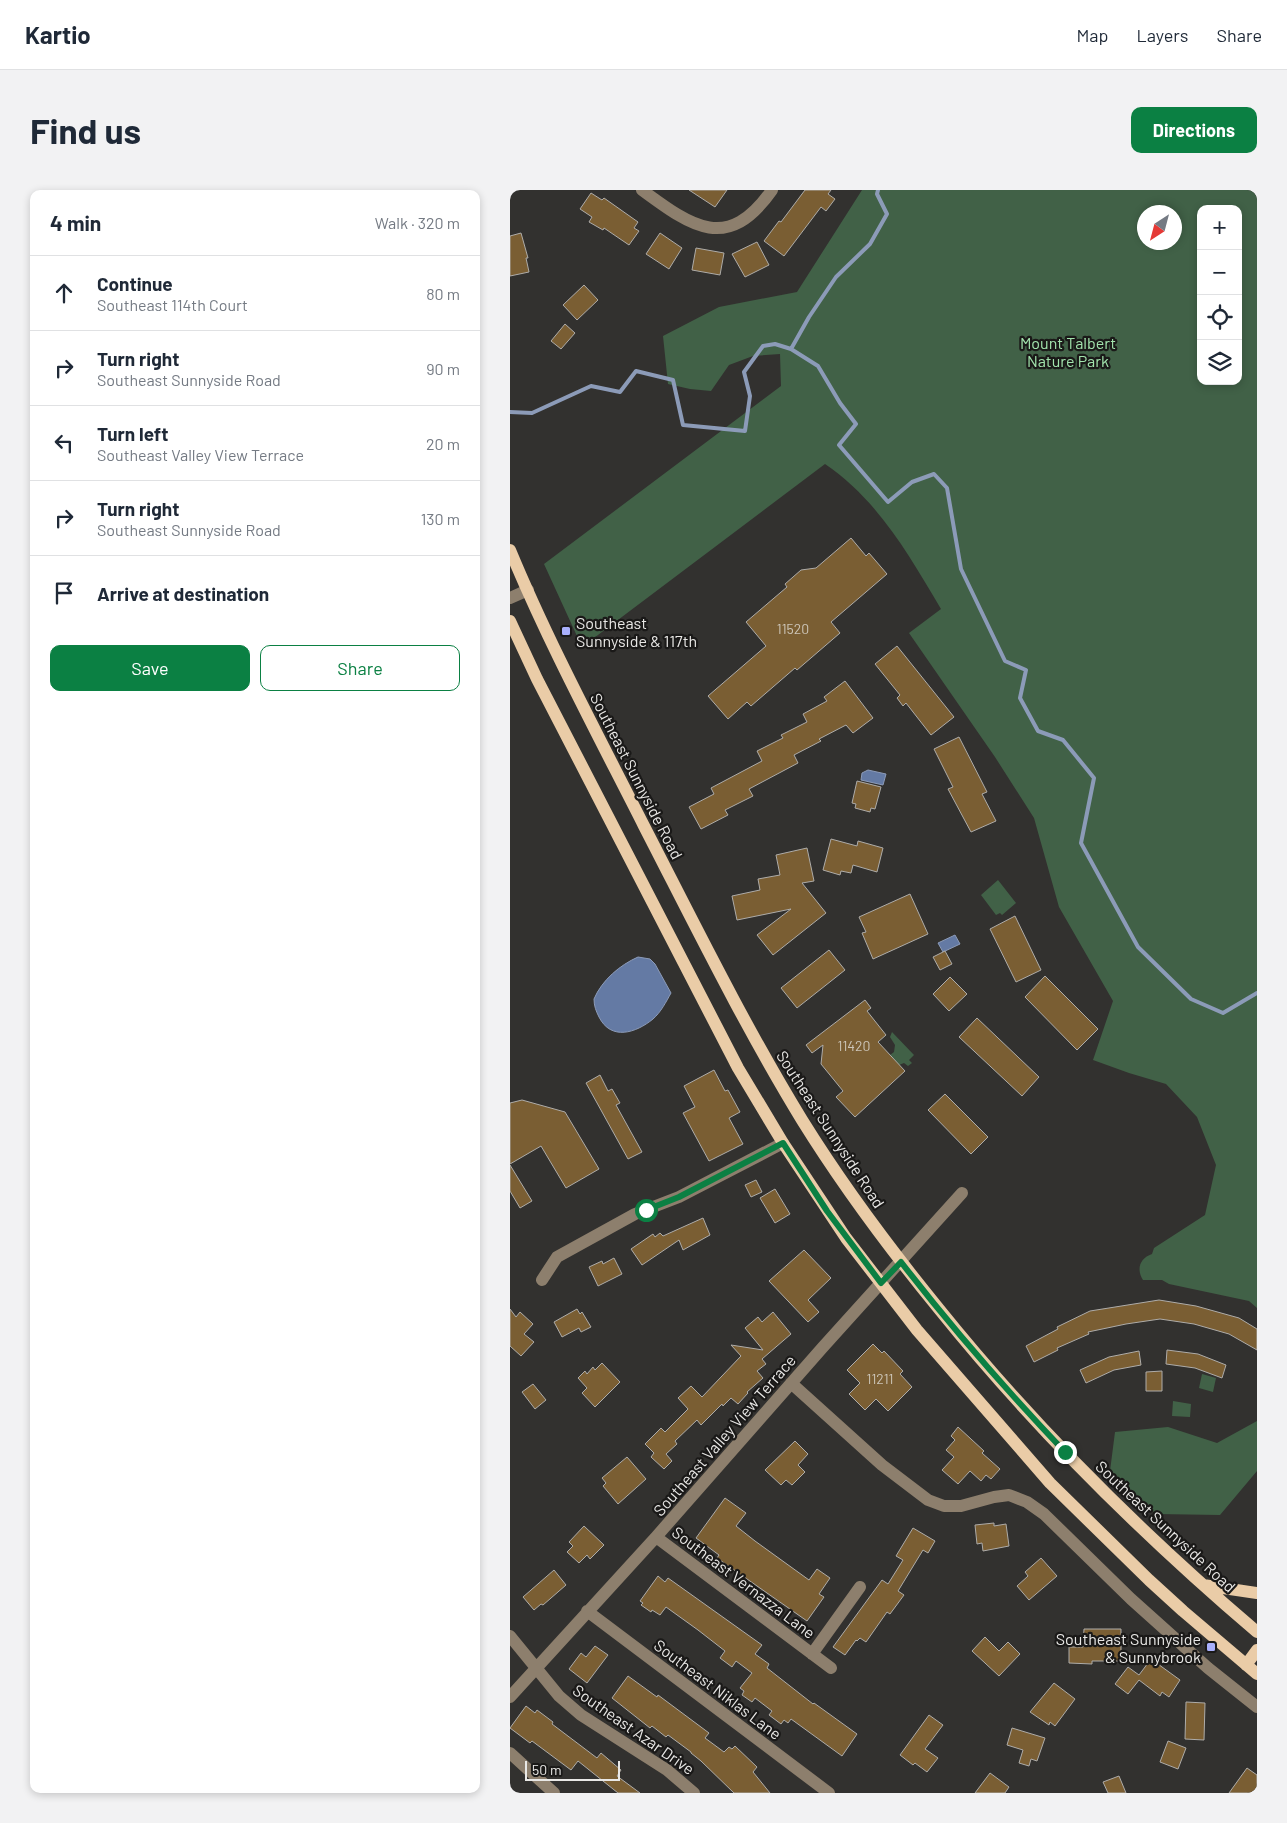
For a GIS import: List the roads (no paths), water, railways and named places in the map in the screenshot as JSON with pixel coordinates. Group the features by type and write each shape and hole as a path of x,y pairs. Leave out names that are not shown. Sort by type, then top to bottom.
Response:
{"main road":[{"name":"Southeast Sunnyside Road","path":"510,550 559,658 758,1044 803,1121 837,1174 901,1262 962,1339 1029,1414 1132,1520 1257,1632"},
{"path":"510,620 537,679 738,1068 783,1143 841,1231 950,1369 1050,1483 1149,1580 1254,1670"},
{"path":"1203,1585 1257,1593"},
{"path":"1254,1670 1257,1650"}],"street":[{"path":"642,190 688,222 708,228 737,224 749,217 762,205 772,190"},
{"path":"510,598 528,590"},
{"path":"542,1280 557,1257 635,1214 679,1197 783,1143"},
{"name":"Southeast Valley View Terrace","path":"510,1697 656,1537 962,1193"},
{"path":"791,1383 882,1465 928,1500 944,1506 961,1506 1009,1495 1027,1502 1044,1514 1131,1598 1208,1668 1257,1707"},
{"name":"Southeast Vernazza Lane","path":"656,1537 831,1668"},
{"name":"Southeast Vernazza Lane","path":"812,1654 860,1587"},
{"name":"Southeast Niklas Lane","path":"587,1611 829,1793"},
{"name":"Southeast Azar Drive","path":"510,1636 522,1649 535,1669 559,1696 581,1715 667,1770 694,1793"},
{"path":"510,1753 554,1793"}],"water":[{"path":"868,770 886,774 883,785 861,780 862,773"},
{"path":"955,935 960,944 943,952 938,943"},
{"path":"638,957 650,959 655,964 671,993 653,1019 632,1031 617,1032 604,1025 596,1011 594,999 597,992 612,974"}],"waterway":[{"path":"791,349 809,317 836,277 870,244 887,214 877,194 878,190"},
{"path":"510,412 532,413 591,386 620,392 636,371 673,380 683,425 745,431 750,396 744,372 763,346 775,344 791,349 818,366 840,403 856,424 839,445 888,502 912,482 934,474 947,488 961,569 1005,661 1026,670 1020,698 1038,731 1063,740 1094,778 1081,843 1138,947 1191,999 1223,1013 1257,993"}],"place":[{"name":"Southeast Sunnyside & 117th","path":"566,631"},
{"name":"Southeast Sunnyside & Sunnybrook","path":"1211,1647"}],"park label":[{"name":"Mount Talbert Nature Park","path":"1068,351"}]}
